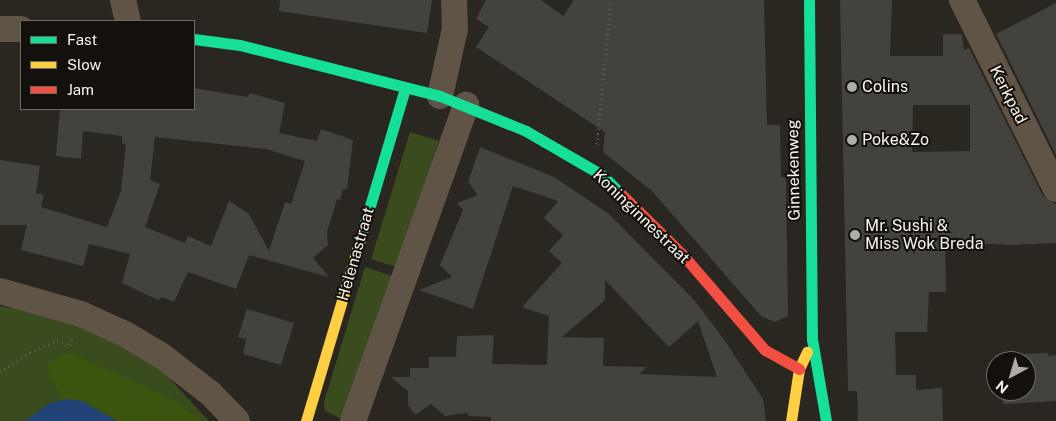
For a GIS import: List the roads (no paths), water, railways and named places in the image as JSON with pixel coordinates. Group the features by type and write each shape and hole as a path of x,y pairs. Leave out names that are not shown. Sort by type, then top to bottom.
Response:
{"street":[{"path":"123,0 128,20"},
{"path":"440,96 455,29 454,0"},
{"name":"Ginnekenweg","path":"809,0 812,339 826,421"},
{"name":"Kerkpad","path":"962,0 1056,189"},
{"path":"0,29 20,29"},
{"name":"Koninginnestraat","path":"195,39 240,45 440,96 526,130 602,175 682,254 765,350 799,369"},
{"name":"Helenastraat","path":"306,421 405,88"},
{"path":"353,421 466,105"},
{"path":"0,291 81,314 125,334 162,356 211,394 237,421"},
{"name":"Ginnekenweg","path":"791,421 799,369 812,339"}],"water":[{"path":"68,399 82,401 117,421 25,421 50,403"}],"place":[{"name":"Colins","path":"852,87"},
{"name":"Poke&Zo","path":"852,140"},
{"name":"Mr. Sushi & Miss Wok Breda","path":"855,235"}]}
